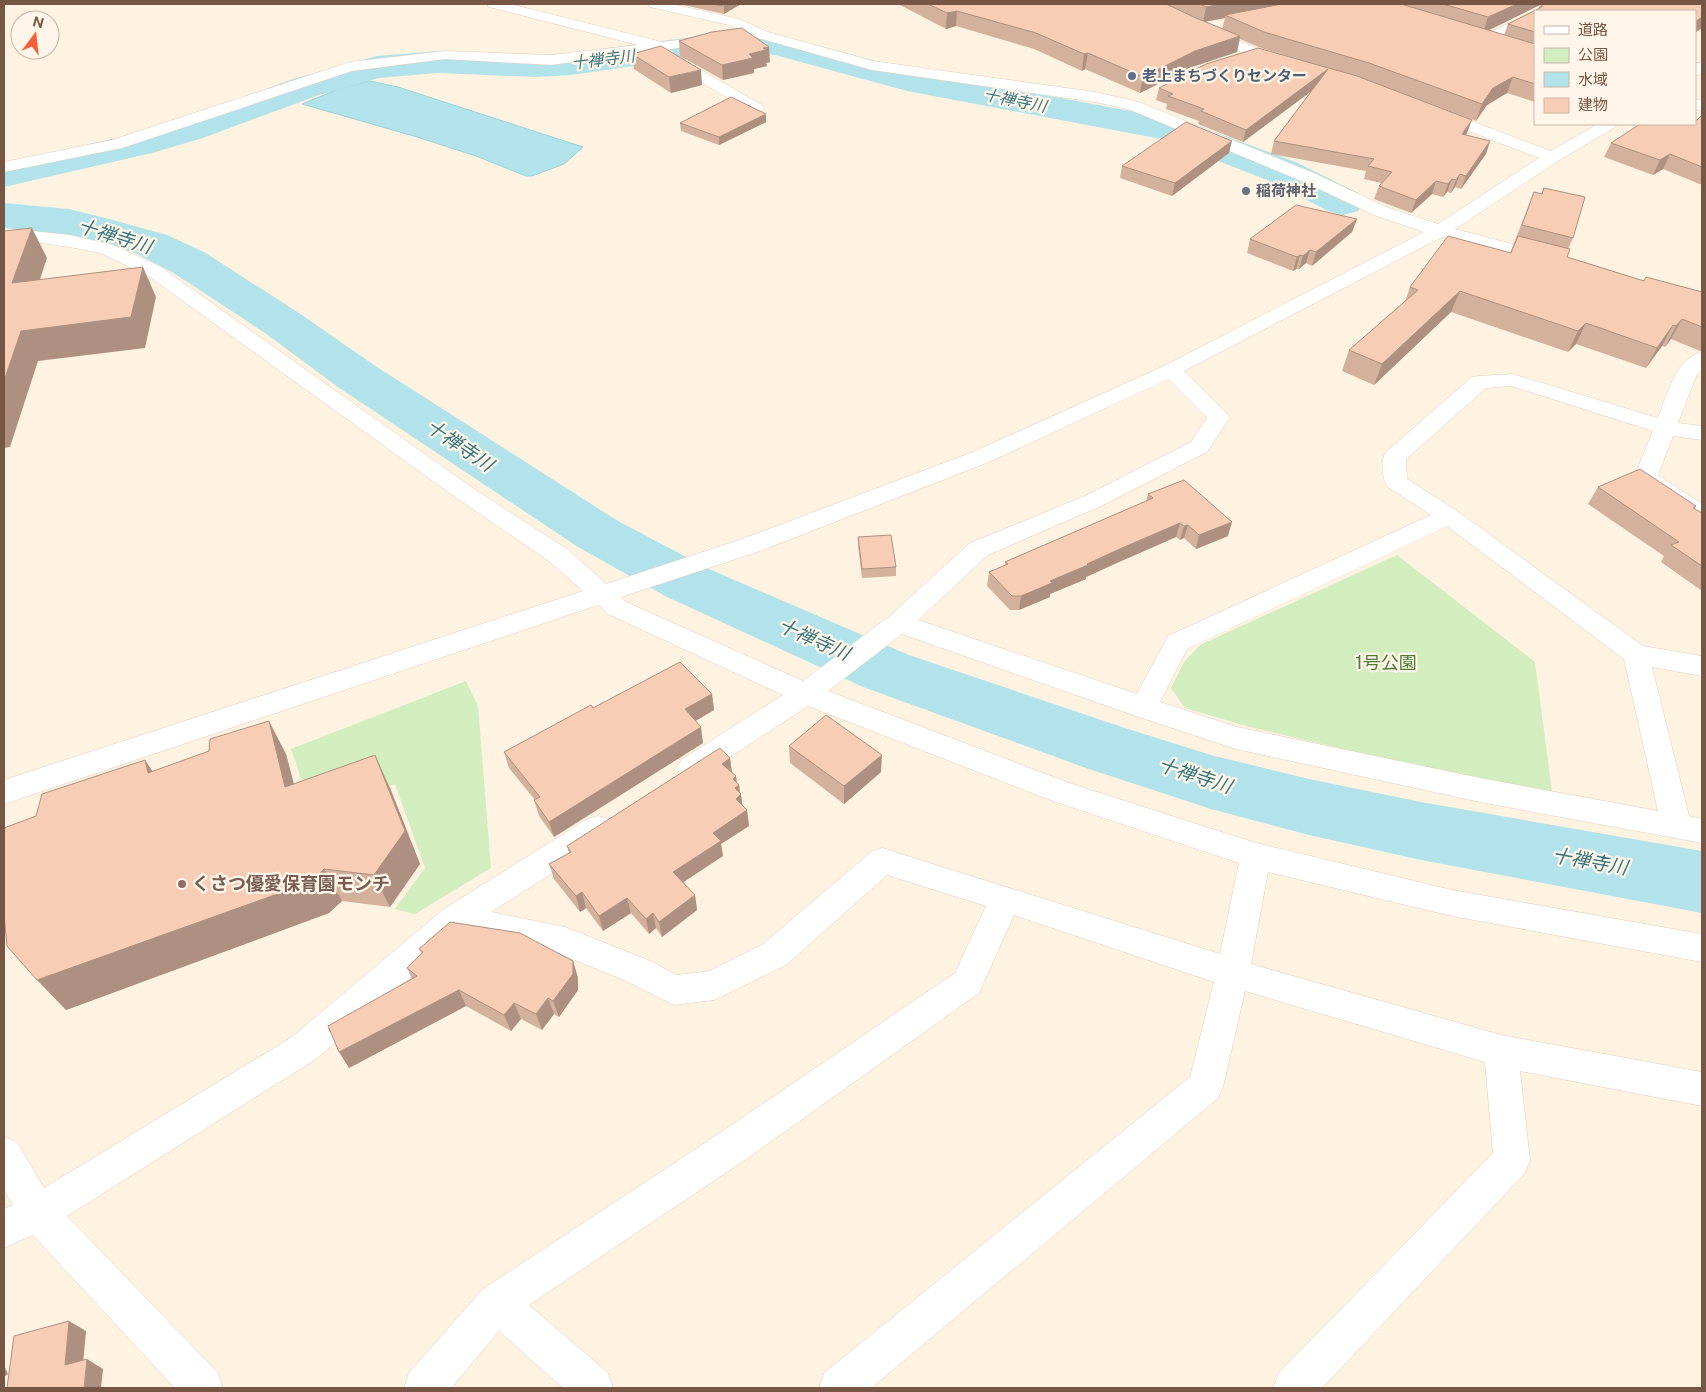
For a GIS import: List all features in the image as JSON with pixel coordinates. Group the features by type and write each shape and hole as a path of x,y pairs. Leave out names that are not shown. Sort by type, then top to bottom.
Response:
{"street":[{"path":"494,4 661,49 670,58 756,108"},
{"path":"655,4 734,22 764,34 872,65 1095,97 1140,101 1380,211 1440,231 1562,262"},
{"path":"1148,4 1255,53 1302,67"},
{"path":"1485,40 1534,16"},
{"path":"1199,29 1228,23"},
{"path":"4,167 116,144 350,66 445,54 551,60 661,49 764,34"},
{"path":"1467,35 1501,46"},
{"path":"1230,62 1255,53"},
{"path":"1423,108 1552,157"},
{"path":"4,792 751,545 981,457 1171,370 1440,231 1552,157 1606,125"},
{"path":"4,233 70,241 106,249 154,271 466,494 558,555 617,608 806,694 1063,793 1256,856 1452,903 1702,948"},
{"path":"1702,358 1687,372 1646,477 1702,515"},
{"path":"663,786 806,694 889,629 979,549 1093,501 1199,447 1219,417 1171,370"},
{"path":"1702,433 1666,428 1512,380 1480,382 1394,457 1396,482 1449,516 1636,654 1702,666"},
{"path":"1143,708 1177,643 1449,516"},
{"path":"889,629 925,633 1236,738 1480,790 1689,828 1636,654"},
{"path":"4,1229 38,1213 304,1048 455,919 621,813"},
{"path":"839,1388 1205,1087 1233,973 1256,856"},
{"path":"455,919 565,941 636,970 674,990 714,985 774,955 882,861 1233,973 1501,1051 1702,1089"},
{"path":"424,1388 497,1303 736,1144 967,983 1005,899"},
{"path":"1294,1388 1512,1160 1501,1051"},
{"path":"4,1156 38,1213 203,1388"},
{"path":"497,1303 593,1388"}],"green space":[{"name":"1号公園","path":"1397,555 1535,662 1552,792 1386,759 1250,727 1185,708 1171,688 1184,662 1200,645"},
{"path":"466,681 478,706 491,868 415,914 395,909 425,868 395,784 312,811 291,749"}],"water":[{"path":"370,81 398,87 583,147 564,164 532,176 526,176 476,156 417,137 302,104 341,88"}],"building":[{"path":"712,4 728,4 724,6"},
{"path":"928,4 1166,4 1240,36 1195,51 1143,77 1036,33 957,11 947,13"},
{"path":"1200,4 1221,4 1206,7"},
{"path":"1282,4 1401,4 1534,44 1534,84 1513,77 1493,88 1482,104 1369,63 1264,32 1225,15"},
{"path":"1443,4 1517,4 1488,17"},
{"path":"1542,4 1702,4 1702,17 1696,21 1696,10 1536,10 1542,7"},
{"path":"1534,11 1534,32 1508,24"},
{"path":"742,28 769,47 763,48 766,50 749,54 753,58 722,65 679,41 712,32"},
{"path":"661,46 701,70 669,77 632,54"},
{"path":"1258,48 1357,76 1472,120 1462,134 1490,141 1466,176 1460,174 1456,180 1452,179 1448,184 1436,181 1416,200 1379,186 1392,172 1368,166 1374,159 1274,141 1328,69 1246,130 1201,111 1204,109 1168,96 1173,94 1159,88 1206,64"},
{"path":"731,97 766,114 719,137 680,123"},
{"path":"1702,115 1702,167 1670,154 1660,160 1611,143 1638,125 1696,125 1697,120"},
{"path":"1186,122 1232,141 1175,183 1122,166"},
{"path":"1544,188 1585,197 1573,238 1522,225 1534,192 1542,194"},
{"path":"1296,205 1357,219 1316,252 1310,250 1303,256 1297,257 1250,239"},
{"path":"32,228 12,283 143,267 131,317 21,331 4,381 4,231"},
{"path":"1448,236 1511,253 1518,236 1570,249 1567,257 1644,281 1646,277 1702,292 1702,327 1682,319 1676,326 1673,325 1657,348 1586,323 1578,331 1460,291 1382,364 1349,350 1418,290 1410,287"},
{"path":"1640,469 1696,506 1693,508 1702,513 1702,566 1671,545 1679,542 1598,487"},
{"path":"1184,480 1232,522 1199,535 1188,525 1184,526 1180,523 1087,564 1050,581 1052,583 1021,596 1012,596 989,572 1008,564 1005,562 1153,498 1148,494"},
{"path":"891,535 896,567 862,569 858,537"},
{"path":"680,662 712,694 685,709 701,727 549,822 534,800 540,797 504,752 591,705 593,708"},
{"path":"826,715 882,755 844,786 789,746"},
{"path":"269,721 285,787 375,755 405,831 374,875 324,869 311,882 37,980 7,946 4,916 4,828 36,816 42,794 145,760 148,773 209,751 210,739"},
{"path":"720,748 730,758 722,764 736,776 733,779 739,785 735,788 741,794 736,799 747,810 713,833 721,841 673,872 695,895 659,922 653,913 646,919 627,898 599,916 582,892 576,896 549,864 571,852 567,846"},
{"path":"450,922 520,933 573,961 573,974 553,1001 548,998 536,1014 514,1003 504,1015 459,990 339,1052 328,1026 417,976 407,968 423,952 419,949"},
{"path":"69,1321 65,1365 87,1359 84,1388 7,1388 14,1336"}],"waterway":[{"name":"十禅寺川","path":"4,175 138,145 189,130 306,87 377,67 438,62 536,66 571,64 745,40 778,45 907,80 1171,129 1284,172 1343,202"},
{"name":"十禅寺川","path":"4,216 69,222 151,244 188,262 282,323 356,376 598,534 688,583 886,671 1110,750 1211,782 1309,807 1421,831 1702,882"}],"place":[{"name":"老上まちづくりセンター","path":"1132,76"},
{"name":"稲荷神社","path":"1246,191"},
{"name":"くさつ優愛保育園モンチ","path":"182,884"}]}
